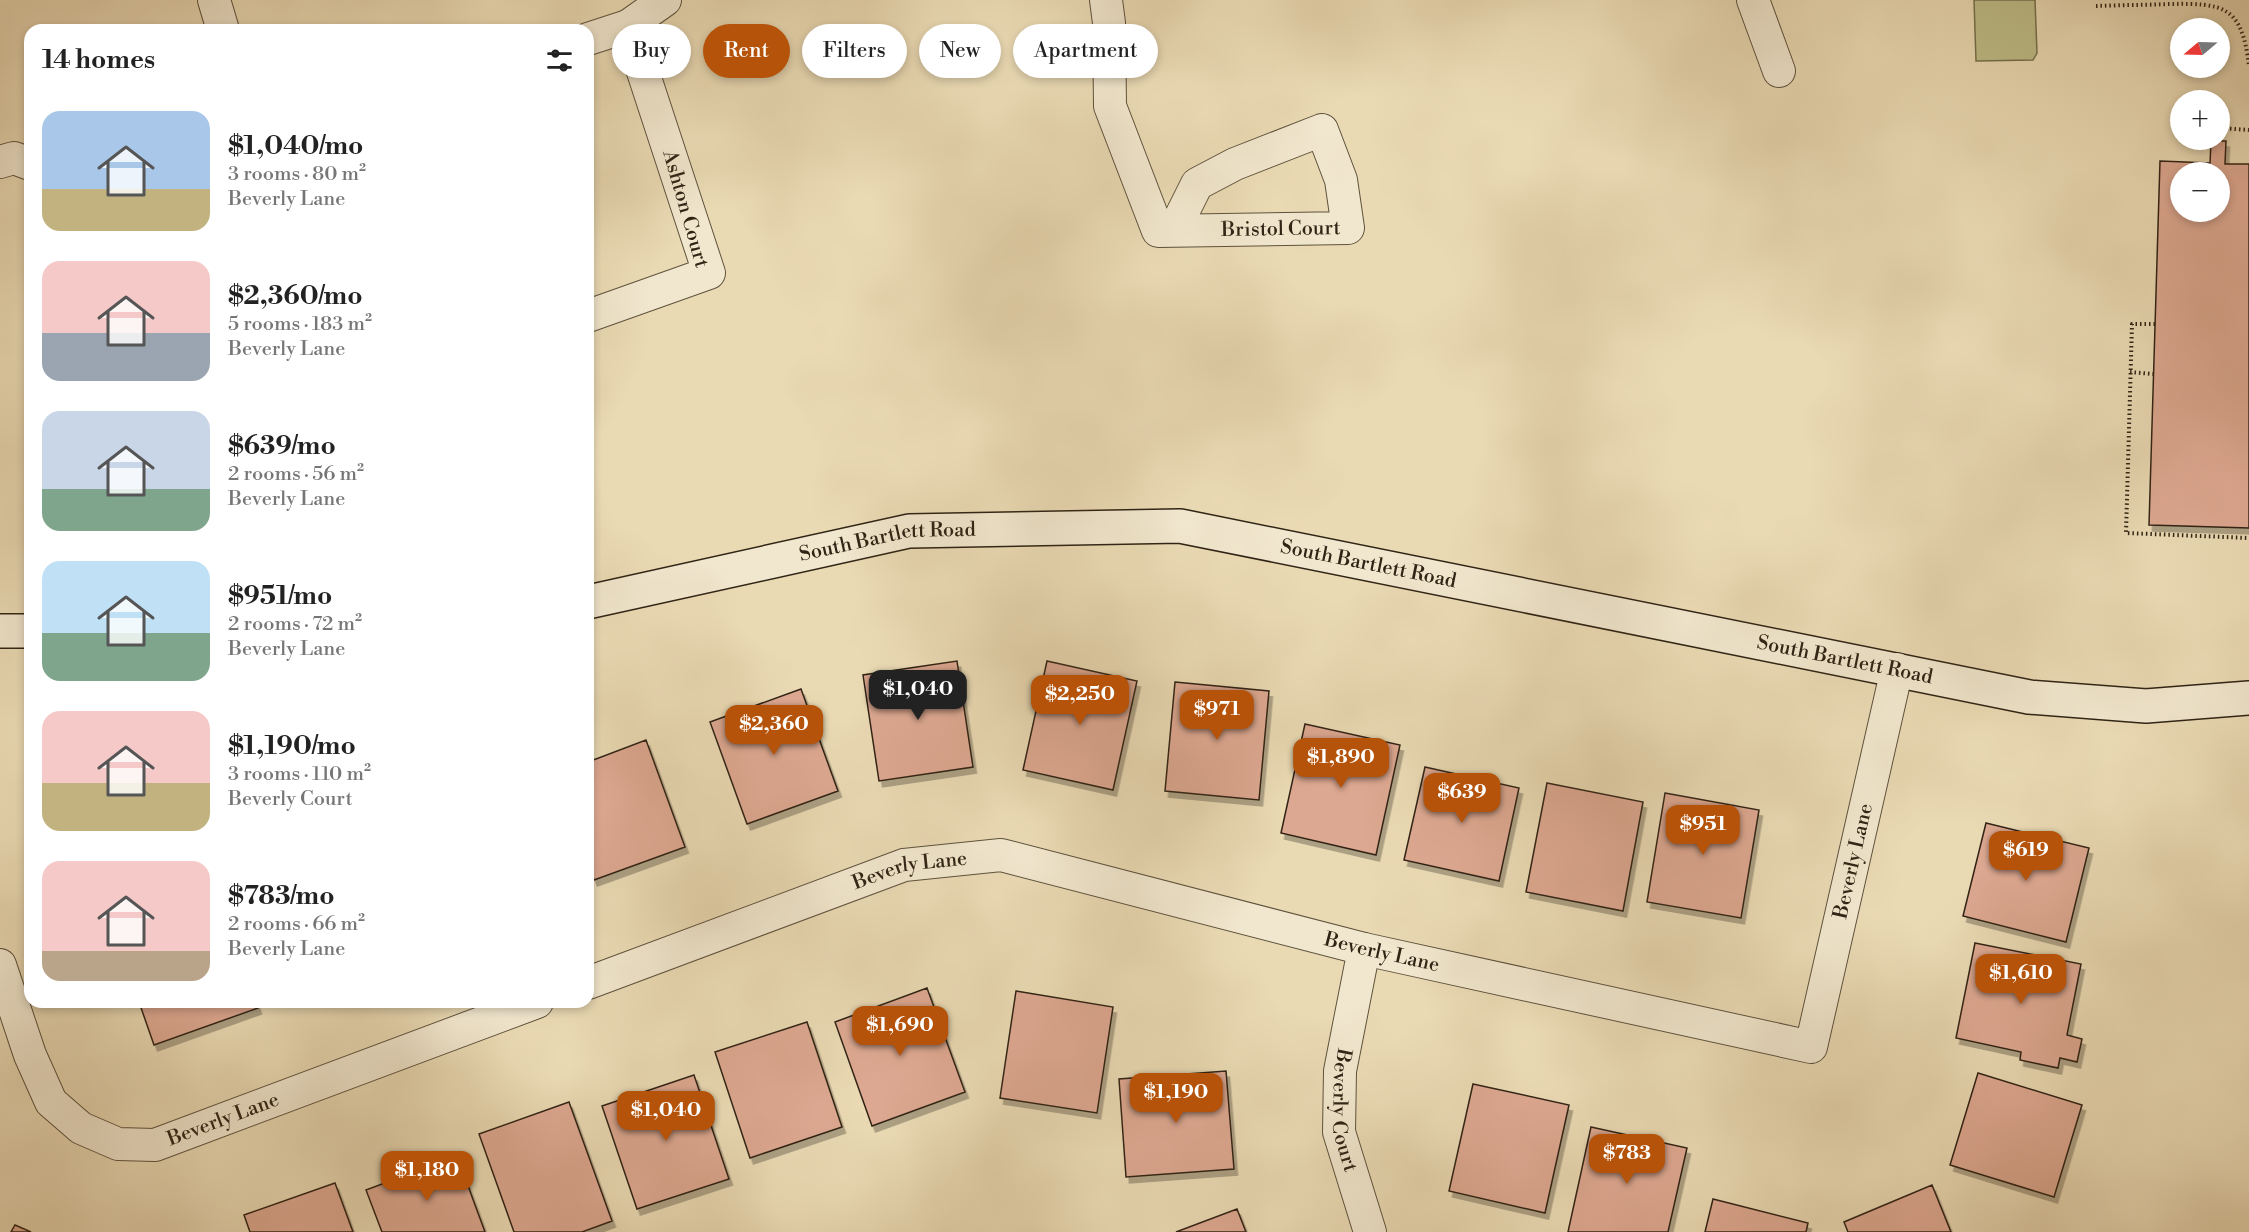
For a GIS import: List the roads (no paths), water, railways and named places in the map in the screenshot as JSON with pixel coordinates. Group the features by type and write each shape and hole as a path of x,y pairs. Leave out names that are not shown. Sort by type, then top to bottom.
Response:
{"main road":[{"name":"South Bartlett Road","path":"594,602 909,531 1180,526 2029,697 2146,706 2249,698"},
{"path":"0,631 24,632"}],"street":[{"path":"214,0 221,24"},
{"path":"631,24 665,0"},
{"path":"1106,0 1109,23 1110,106 1158,231 1174,230"},
{"path":"1753,0 1779,71"},
{"path":"594,37 612,31"},
{"name":"Ashton Court","path":"594,314 709,273 645,78"},
{"name":"Bristol Court","path":"1322,130 1341,180 1348,228 1174,230 1197,184 1235,164 1322,130"},
{"path":"0,162 14,158 24,162"},
{"name":"Beverly Lane","path":"594,981 904,865 1001,855 1364,949 1811,1047 1897,669"},
{"name":"Beverly Court","path":"1364,949 1340,1071 1338,1132 1370,1232"},
{"name":"Beverly Lane","path":"0,965 30,1055 51,1102 81,1128 118,1144 155,1145 521,1008"}]}
